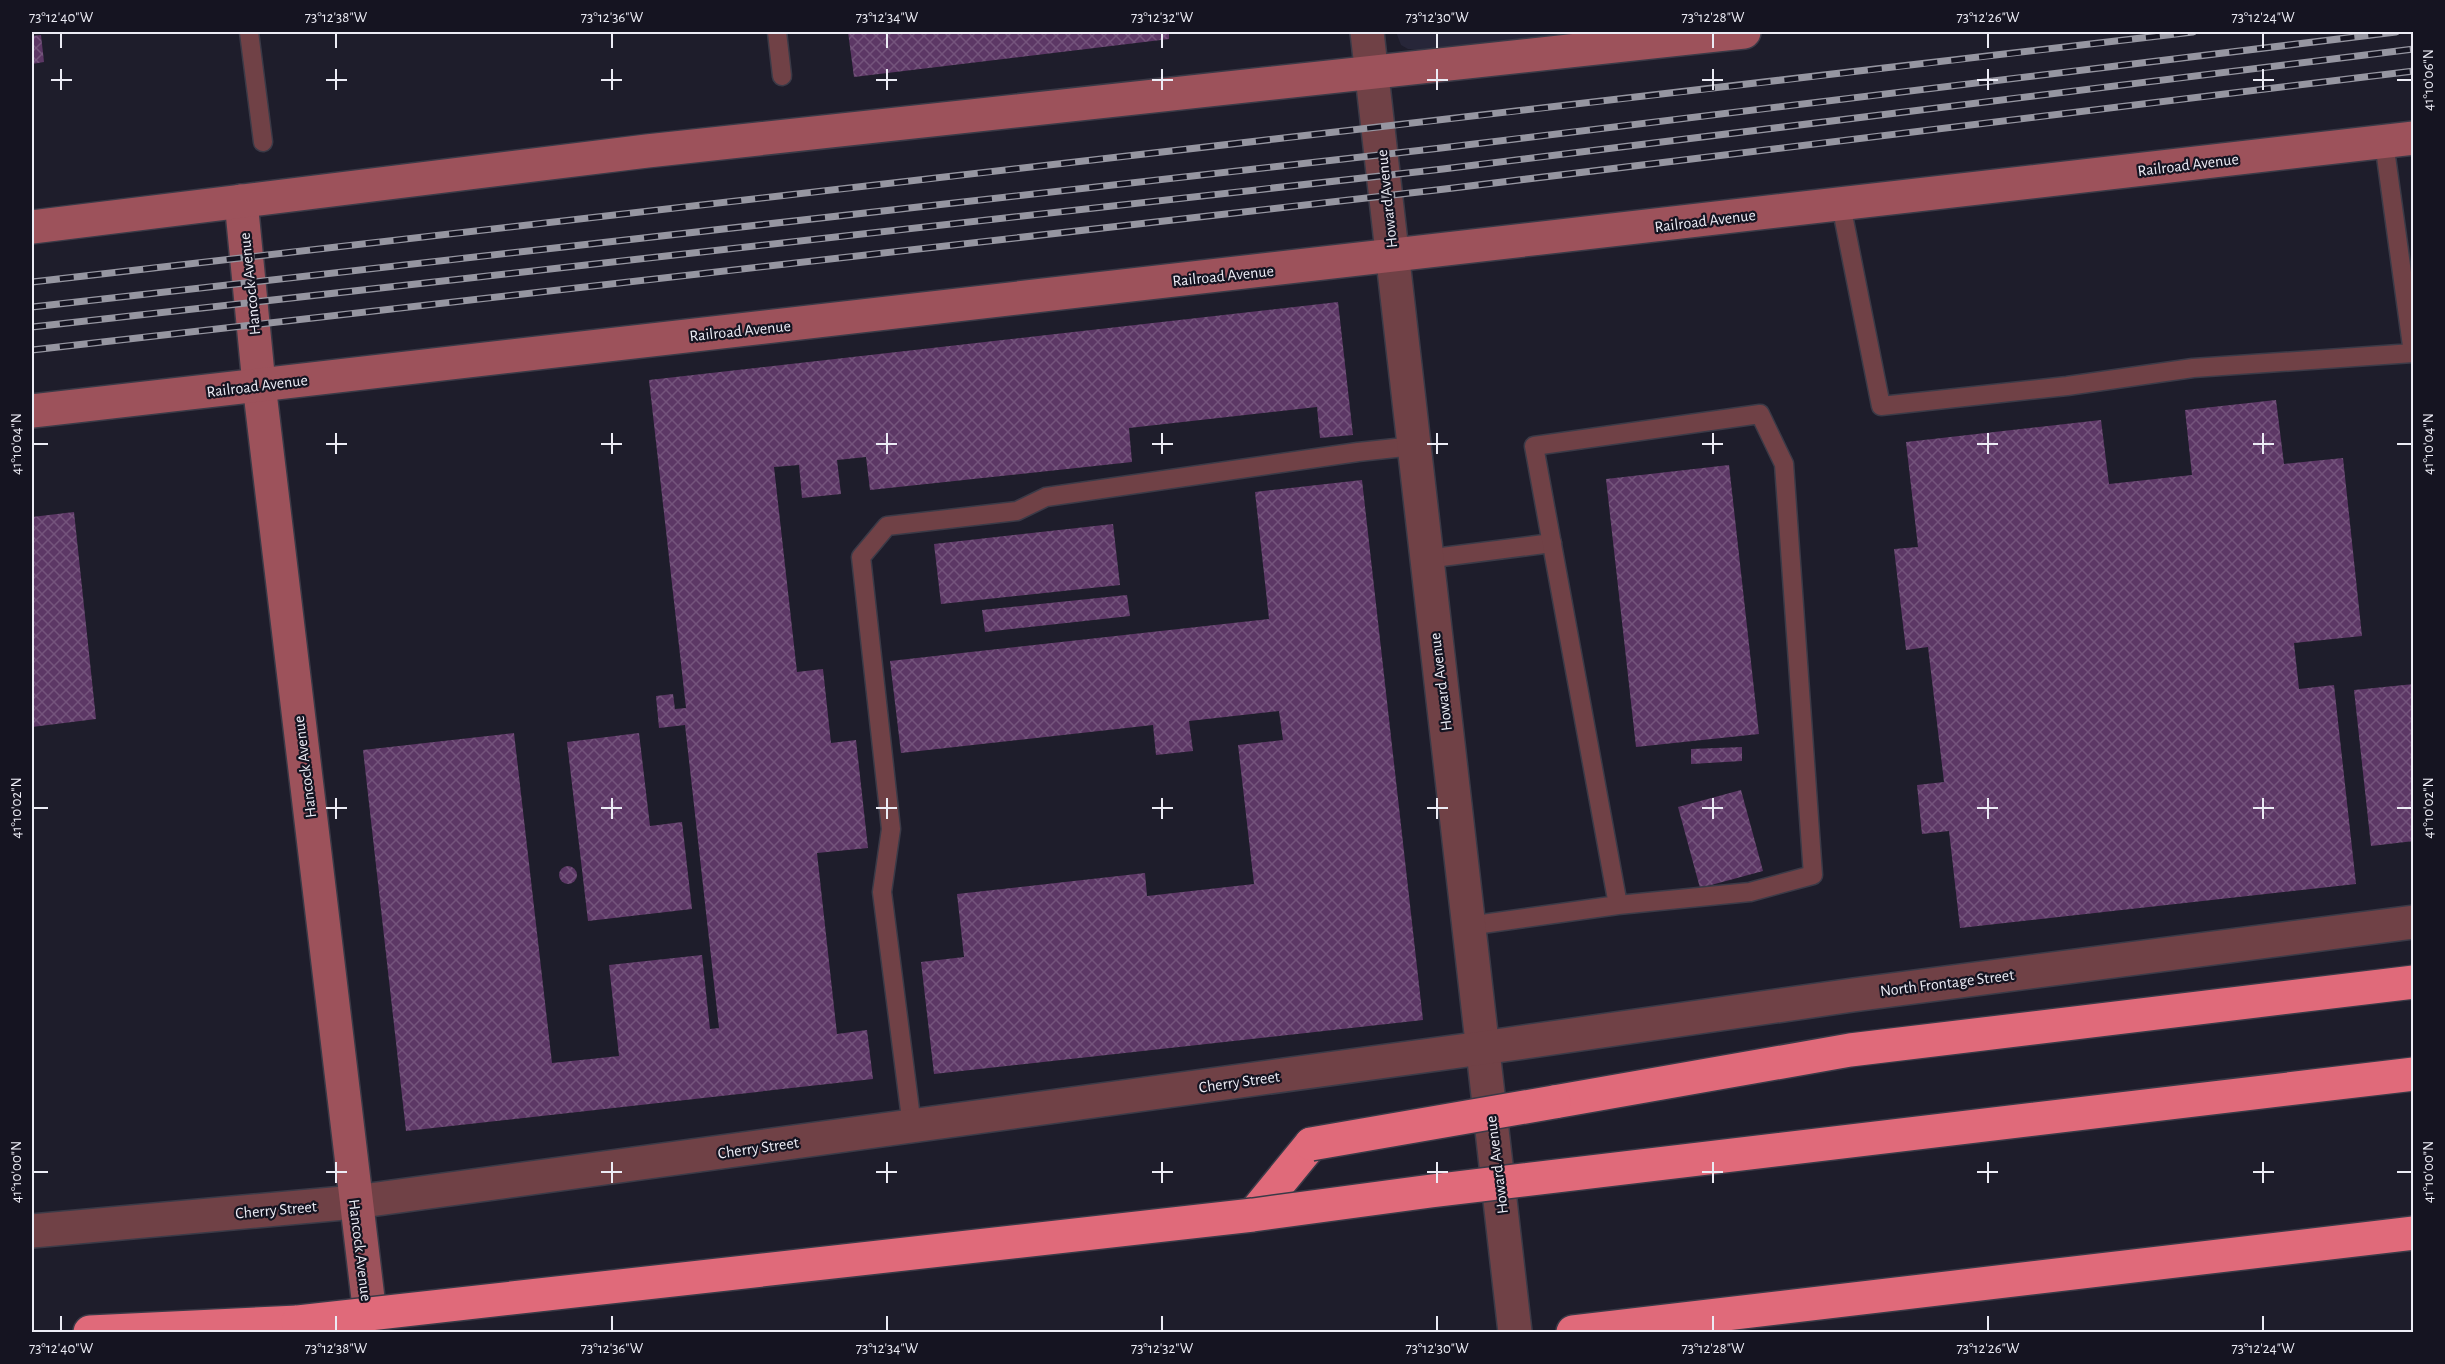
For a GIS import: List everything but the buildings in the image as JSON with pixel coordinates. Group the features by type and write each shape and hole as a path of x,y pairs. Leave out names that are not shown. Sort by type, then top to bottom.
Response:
{"highway":[{"path":"1253,1215 1311,1144 1850,1050 2414,982"},
{"path":"90,1332 298,1322 1253,1215 2414,1074"},
{"path":"1573,1332 2414,1233"}],"street":[{"name":"Howard Avenue","path":"1367,32 1515,1332"},
{"path":"32,227 659,150 1744,32"},
{"name":"Railroad Avenue","path":"32,411 2399,140"},
{"name":"Hancock Avenue","path":"241,201 259,384 372,1332"},
{"name":"North Frontage Street","path":"1482,1048 1853,995 2414,922"},
{"name":"Cherry Street","path":"32,1231 355,1202 1482,1048"}],"lane":[{"path":"249,32 263,142"},
{"path":"777,32 782,76"},
{"path":"1841,205 1881,406 2067,386 2193,368 2414,353 2399,140"},
{"path":"1468,926 1618,905 1750,892 1814,875 1784,464 1760,414 1534,446 1618,905"},
{"path":"912,1126 882,892 891,829 861,557 886,526 1017,511 1046,497 1414,446"},
{"path":"1426,559 1552,543"}],"shaded area":[{"path":"1396,32 1580,32 1420,50 1408,49 1401,45"}],"railway":[{"path":"32,282 2193,32"},
{"path":"32,307 1441,148 2396,32"},
{"path":"32,327 1443,169 2414,49"},
{"path":"32,350 1445,189 2414,71"}]}
